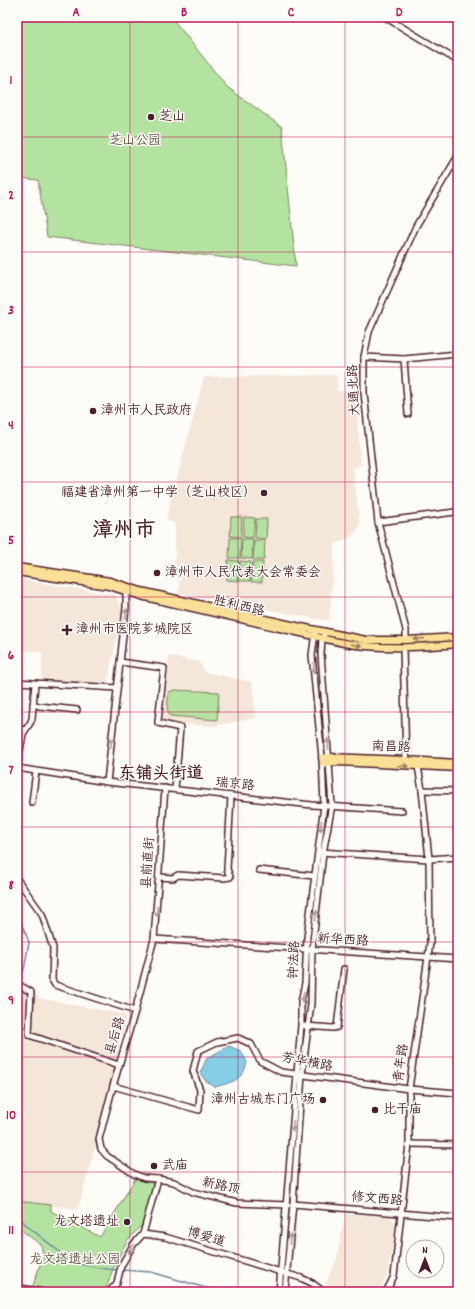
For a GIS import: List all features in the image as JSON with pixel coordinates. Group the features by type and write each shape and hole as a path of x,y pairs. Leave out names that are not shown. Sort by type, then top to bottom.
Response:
{"main road":[{"path":"17,567 110,581 126,589"},
{"name":"胜利西路","path":"17,572 126,589 315,633 322,639 365,647 403,648 458,644"},
{"path":"315,633 325,632 366,640 406,640 458,637"},
{"name":"南昌路","path":"326,760 406,760 458,763"},
{"name":"南昌路","path":"326,760 458,768"},
{"path":"17,1288 41,1292"}],"street":[{"path":"385,17 458,61"},
{"name":"大通北路","path":"406,640 406,630 378,522 364,393 364,357 369,332 416,226 458,156"},
{"path":"364,357 404,359 458,354"},
{"path":"404,359 408,414"},
{"path":"378,522 458,513"},
{"path":"106,782 126,608 126,589"},
{"name":"钟法路","path":"300,1075 312,1004 307,937 324,805 326,760 320,654 322,639 325,632"},
{"name":"钟法路","path":"280,1292 284,1273 300,1075 301,1002 305,983 323,852 332,805 312,655 315,633"},
{"path":"403,648 406,760"},
{"path":"120,662 164,668 158,723 180,728 175,789"},
{"path":"17,682 117,688"},
{"path":"17,768 19,746 25,730 30,725 35,683"},
{"path":"33,704 78,710"},
{"path":"17,728 25,730"},
{"name":"青年路","path":"386,1292 394,1276 402,1214 409,1144 409,1089 430,943 430,859 418,766"},
{"name":"瑞京路","path":"17,768 106,782 231,796 312,805 332,805 402,811"},
{"path":"32,802 36,771"},
{"name":"县前直街","path":"154,939 165,788"},
{"path":"422,790 458,791"},
{"path":"159,877 173,878 178,875 224,878 230,877 227,869 231,796"},
{"path":"317,852 430,859 458,857"},
{"path":"259,870 314,876"},
{"path":"17,879 42,914 53,948 52,980 55,985 135,1011"},
{"name":"新华西路","path":"154,939 309,950 458,958"},
{"name":"县后路","path":"99,1139 154,939"},
{"path":"301,1025 333,1028 337,1027 344,969"},
{"path":"19,985 31,992 28,1035 119,1065"},
{"name":"芳华横路","path":"113,1086 199,1110 200,1090 193,1071 198,1051 217,1042 238,1038 251,1044 260,1061 282,1072 409,1089 458,1093"},
{"name":"新路顶","path":"99,1139 101,1149 107,1156 134,1174 144,1178 174,1182 193,1192 237,1203 290,1204"},
{"path":"409,1144 458,1145"},
{"path":"109,1292 117,1283 121,1266 133,1245 143,1234 158,1179"},
{"name":"修文西路","path":"290,1204 458,1218"},
{"name":"博爱道","path":"143,1234 165,1237 284,1273 312,1283 324,1292"},
{"name":"钟法路","path":"284,1273 285,1292"}],"shaded area":[{"name":"福建省漳州第一中学（芝山校区）","path":"337,375 337,391 355,391 361,465 353,468 360,526 351,537 335,544 329,621 178,593 183,568 175,565 175,524 166,519 204,377"},
{"name":"漳州市医院芗城院区","path":"17,579 115,595 122,609 107,684 42,681 42,652 17,650"},
{"path":"169,656 199,662 205,672 252,682 256,718 213,726 160,722"},
{"path":"17,921 21,959 17,964"},
{"path":"27,981 39,998 126,1015 93,1155 78,1209 18,1201 17,1199 17,991"},
{"path":"345,1214 389,1216 396,1223 387,1275 379,1292 332,1292 324,1287 336,1262"}],"green space":[{"name":"芝山公园","path":"17,17 171,17 227,87 282,127 296,266 47,237 38,180 19,178 17,151"},
{"path":"231,517 242,517 241,537 230,536"},
{"path":"244,517 255,518 253,538 243,537"},
{"path":"256,519 267,519 266,539 255,538"},
{"path":"230,538 241,538 240,558 229,558"},
{"path":"242,539 253,539 252,559 241,558"},
{"path":"254,540 265,540 264,560 253,560"},
{"path":"228,560 239,561 238,581 227,580"},
{"path":"240,561 251,562 250,581 239,581"},
{"path":"253,562 263,562 262,582 251,582"},
{"path":"175,690 219,692 217,720 170,716 167,709 169,692"},
{"name":"龙文塔遗址公园","path":"135,1179 155,1184 142,1225 127,1241 115,1264 106,1288 101,1292 62,1292 32,1288 43,1256 41,1245 17,1227 17,1201 51,1205 51,1211 100,1237"}],"water":[{"path":"229,1046 241,1051 247,1062 245,1068 240,1077 236,1080 215,1087 205,1080 200,1073 207,1058"}],"waterway":[{"path":"17,915 29,942 24,970 17,979"},
{"path":"17,1214 26,1225 71,1261 87,1266 118,1270"},
{"path":"122,1270 151,1272 220,1292"}],"place":[{"name":"芝山","path":"151,117"},
{"name":"漳州市人民政府","path":"93,411"},
{"name":"福建省漳州第一中学（芝山校区）","path":"264,493"},
{"name":"漳州市人民代表大会常委会","path":"157,573"},
{"name":"漳州市医院芗城院区","path":"67,630"},
{"name":"漳州古城东门广场","path":"323,1100"},
{"name":"比干庙","path":"375,1110"},
{"name":"武庙","path":"154,1166"},
{"name":"龙文塔遗址","path":"127,1222"}],"district":[{"name":"漳州市","path":"124,532"},
{"name":"东铺头街道","path":"161,775"}]}
